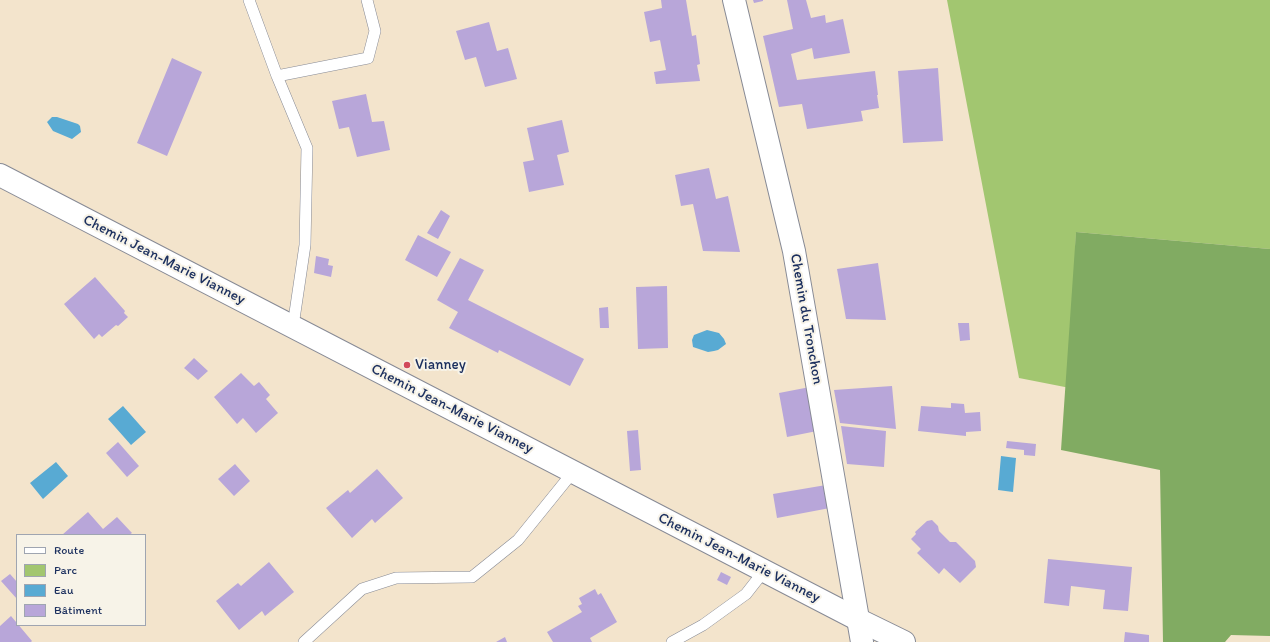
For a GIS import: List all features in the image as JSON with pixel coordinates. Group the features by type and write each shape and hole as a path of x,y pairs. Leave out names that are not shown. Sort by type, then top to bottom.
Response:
{"street":[{"name":"Chemin du Tronchon","path":"734,0 794,251 862,642"},
{"name":"Chemin Jean-Marie Vianney","path":"0,175 904,642"}],"lane":[{"path":"249,0 277,76 307,148 306,245 292,326"},
{"path":"277,76 368,58 375,31 367,0"},
{"path":"304,642 362,589 396,578 472,577 518,540 573,472"},
{"path":"672,642 703,625 746,594 764,571"}],"green space":[{"path":"947,0 1270,0 1270,249 1076,232 1070,388 1019,378"},
{"path":"1076,232 1270,249 1270,636 1231,635 1225,642 1163,642 1160,470 1061,450"}],"water":[{"path":"52,117 57,117 78,124 81,132 72,139 53,131 47,122"},
{"path":"707,330 719,333 726,344 718,350 708,352 693,347 692,340 694,335"},
{"path":"123,406 146,432 131,445 108,419"},
{"path":"1001,456 1016,458 1013,492 998,490"},
{"path":"56,462 68,476 43,499 30,483"}],"building":[{"path":"661,0 686,0 692,36 696,35 700,64 697,65 700,81 656,84 654,72 666,70 660,40 650,42 644,12 662,8"},
{"path":"753,0 763,0 763,1 754,3"},
{"path":"787,0 806,0 811,18 825,15 826,23 843,19 850,53 814,59 812,48 791,54 797,80 875,71 879,108 861,111 863,121 807,129 802,104 779,107 763,36 793,29"},
{"path":"489,22 497,51 508,48 517,79 485,87 476,57 465,60 456,31"},
{"path":"172,58 202,72 167,156 137,143"},
{"path":"938,68 943,141 903,143 898,71"},
{"path":"366,94 372,122 384,121 390,150 357,157 349,127 339,129 332,101"},
{"path":"562,120 569,152 557,155 564,185 529,192 523,162 534,160 527,128"},
{"path":"709,168 716,199 728,196 740,252 703,251 693,204 681,206 675,175"},
{"path":"441,210 450,216 438,239 427,233"},
{"path":"418,235 451,252 437,277 405,260"},
{"path":"316,256 329,259 328,265 333,266 331,277 314,273"},
{"path":"460,258 484,270 468,300 584,359 570,386 499,350 498,353 449,328 458,312 437,300"},
{"path":"878,263 886,320 846,319 837,269"},
{"path":"95,277 125,311 124,313 128,317 102,337 99,334 94,339 64,304"},
{"path":"667,286 668,348 638,349 636,287"},
{"path":"608,307 609,328 600,328 599,308"},
{"path":"958,323 969,323 970,340 960,341"},
{"path":"194,358 208,371 198,380 184,368"},
{"path":"241,373 254,386 259,382 270,395 266,399 278,413 256,433 243,418 237,424 214,397"},
{"path":"892,386 896,429 840,423 834,390"},
{"path":"810,387 817,431 787,437 779,393"},
{"path":"951,403 964,404 965,413 980,412 981,431 966,432 966,436 918,431 921,406 951,408"},
{"path":"841,426 886,431 884,467 847,464"},
{"path":"638,430 641,470 630,471 627,431"},
{"path":"1007,441 1036,444 1035,456 1024,455 1024,450 1006,448"},
{"path":"118,442 139,466 127,477 106,453"},
{"path":"235,464 250,481 234,496 218,479"},
{"path":"377,469 403,498 375,523 372,519 352,538 326,508 348,490 350,493"},
{"path":"826,485 830,508 777,518 773,494"},
{"path":"88,512 103,529 117,517 132,533 130,534 63,534"},
{"path":"932,520 938,526 939,531 950,542 956,542 975,561 976,567 960,583 944,568 939,574 917,553 921,549 911,539 916,534 915,532 927,521"},
{"path":"1048,559 1132,567 1128,611 1103,609 1105,590 1071,586 1069,606 1044,603"},
{"path":"269,562 294,592 265,616 262,611 239,630 216,601 238,583 241,586"},
{"path":"721,572 731,577 727,585 717,580"},
{"path":"10,574 16,581 16,598 1,581"},
{"path":"595,589 598,595 601,593 617,622 590,638 592,642 553,642 547,632 582,612 578,606 582,604 579,598"},
{"path":"11,616 16,622 16,626 19,626 32,641 0,642 0,626"},
{"path":"1125,632 1149,635 1149,642 1124,642"},
{"path":"505,637 507,642 496,642"}],"place":[{"name":"Vianney","path":"407,365"}]}
